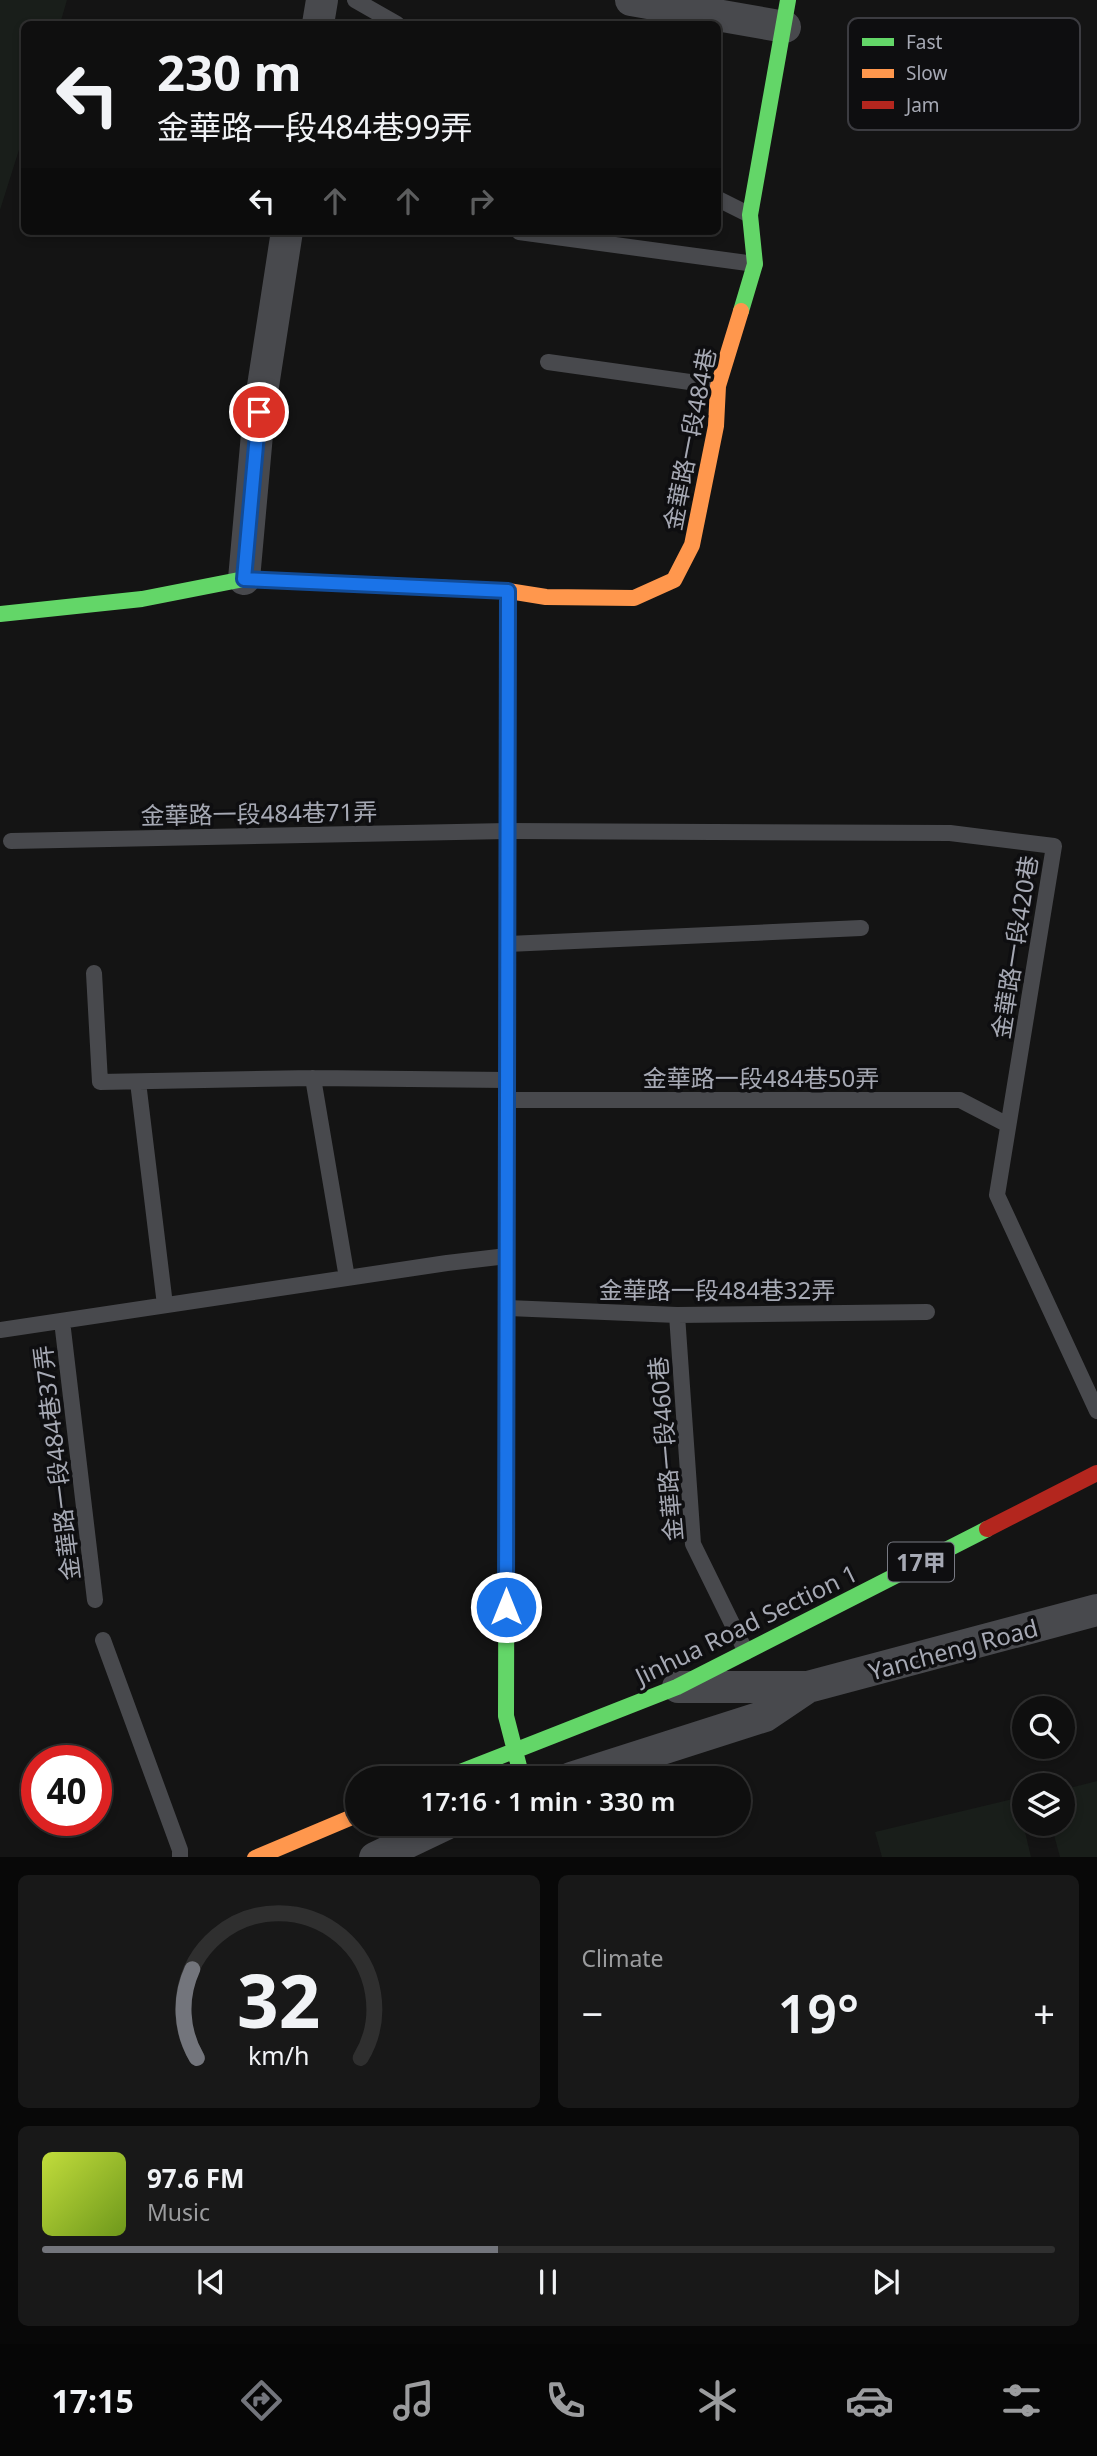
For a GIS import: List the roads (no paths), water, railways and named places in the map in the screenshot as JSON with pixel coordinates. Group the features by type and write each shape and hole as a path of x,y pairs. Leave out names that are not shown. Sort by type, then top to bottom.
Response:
{"street":[{"path":"318,21 322,0"},
{"path":"631,0 786,13"},
{"name":"金華路一段484巷","path":"0,614 142,599 244,579 508,591 546,597 634,598 674,580 692,545 716,426 718,386 755,264 750,215 786,13"},
{"path":"244,579 259,412 286,235"},
{"path":"508,591 506,1716 518,1766"},
{"name":"Jinhua Road Section 1","path":"476,1766 677,1687 1097,1472"},
{"name":"Yancheng Road","path":"677,1687 808,1687 1097,1610"},
{"name":"Yancheng Road","path":"609,1766 765,1716 808,1687"},
{"path":"255,1857 345,1820"},
{"path":"375,1857 420,1836"}],"lane":[{"path":"355,0 392,21"},
{"path":"721,200 750,215"},
{"path":"541,235 755,264"},
{"path":"548,362 718,386"},
{"name":"金華路一段484巷71弄","path":"11,841 507,831"},
{"name":"金華路一段420巷","path":"507,831 950,833 1054,846 997,1195 1097,1411"},
{"path":"507,944 861,928"},
{"path":"94,973 100,1082 313,1078 507,1080"},
{"path":"313,1078 347,1278"},
{"path":"138,1082 165,1305"},
{"name":"金華路一段484巷50弄","path":"507,1100 960,1100 1008,1125"},
{"name":"金華路一段484巷37弄","path":"0,1330 507,1256"},
{"name":"金華路一段484巷32弄","path":"507,1308 677,1315 927,1312"},
{"name":"金華路一段460巷","path":"677,1315 693,1544 746,1652"},
{"name":"金華路一段484巷37弄","path":"62,1321 96,1600"},
{"path":"103,1640 180,1850 180,1857"}]}
